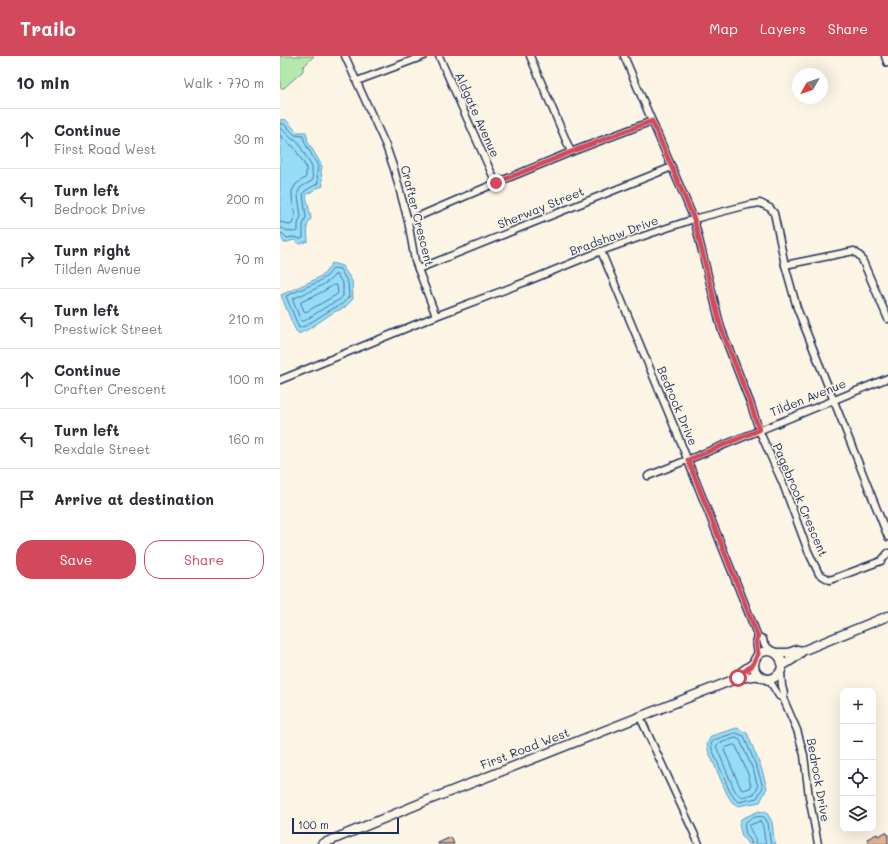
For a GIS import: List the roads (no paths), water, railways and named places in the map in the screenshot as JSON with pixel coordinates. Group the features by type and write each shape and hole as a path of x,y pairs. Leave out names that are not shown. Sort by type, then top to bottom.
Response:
{"street":[{"name":"Crafter Crescent","path":"345,56 386,146 394,169 408,221 413,253 436,316"},
{"path":"357,81 424,56"},
{"name":"Aldgate Avenue","path":"439,56 496,183"},
{"path":"530,56 571,152"},
{"path":"624,56 694,219"},
{"path":"886,56 888,62"},
{"path":"408,221 571,152 652,121"},
{"name":"Sherway Street","path":"418,270 672,167"},
{"name":"Bradshaw Drive","path":"280,380 436,316 601,251 694,219 760,203 770,208 774,213 785,265 797,308 834,400"},
{"name":"Pagebrook Crescent","path":"694,219 721,328 751,405 759,430 783,484 808,551 819,574 830,580 881,561 888,553"},
{"name":"Bedrock Drive","path":"601,251 688,460 758,637 762,639 764,644 774,652"},
{"path":"785,265 854,251 861,257 888,319"},
{"name":"Tilden Avenue","path":"648,476 888,378"},
{"path":"834,400 888,537"},
{"name":"First Road West","path":"322,844 432,798 738,678 753,676 769,679 774,678 778,675 782,668 802,651 888,616"},
{"name":"Bedrock Drive","path":"758,637 756,642 758,654"},
{"name":"First Road West","path":"738,678 740,673 754,663 755,658 762,652 767,650 785,653 797,650 802,651"},
{"path":"774,652 782,661 782,668"},
{"path":"754,663 756,673 762,677"},
{"name":"Bedrock Drive","path":"782,668 783,698 797,730 804,755 809,798 818,844"},
{"name":"Bedrock Drive","path":"762,677 770,683 779,696 783,698"},
{"path":"640,717 699,844"}],"water":[{"path":"285,119 297,132 306,132 308,142 322,166 321,172 323,186 306,195 311,218 307,226 308,241 300,244 294,240 284,243 280,234 280,120"},
{"path":"332,263 342,266 352,281 353,299 344,308 334,312 307,330 298,334 281,295 316,279 325,273"},
{"path":"737,728 747,733 762,770 767,788 760,802 738,806 732,802 727,794 708,750 707,744 711,736"},
{"path":"759,811 767,813 772,822 776,844 748,844 742,836 739,825 741,819"}]}
